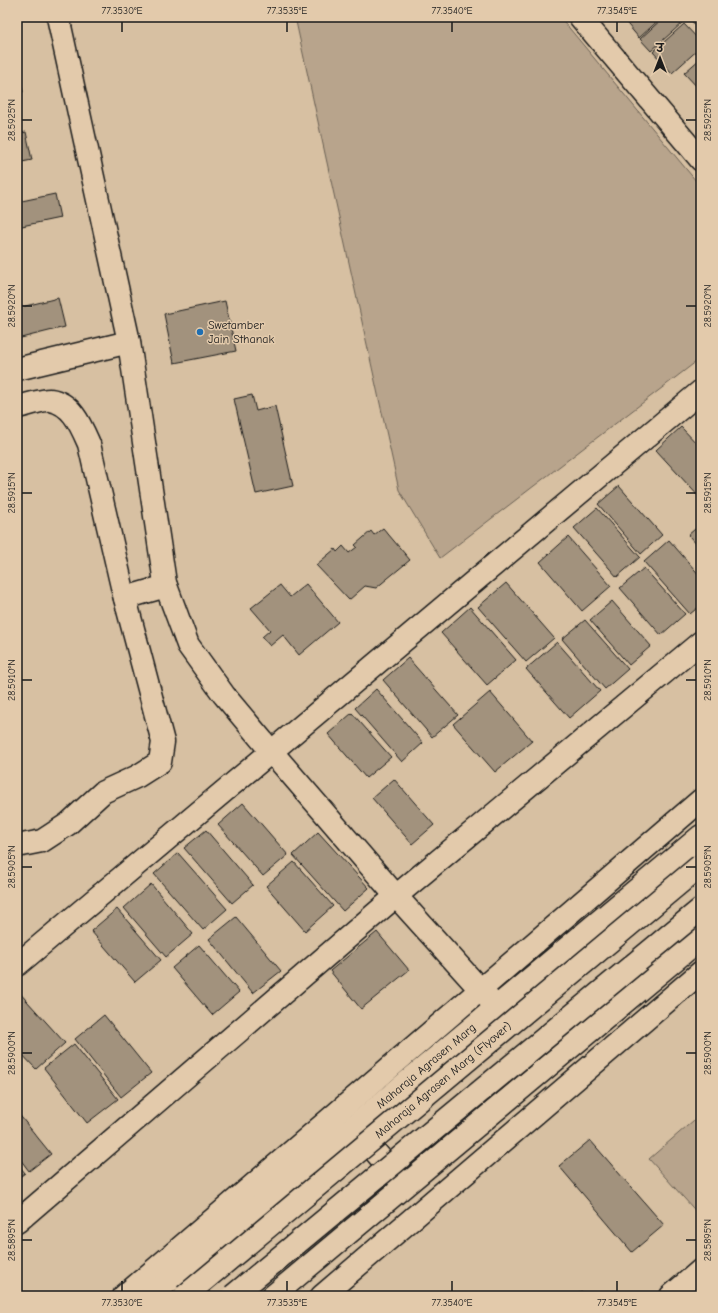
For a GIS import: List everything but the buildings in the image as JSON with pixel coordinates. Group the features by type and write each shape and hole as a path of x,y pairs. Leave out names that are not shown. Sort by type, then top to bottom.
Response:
{"street":[{"path":"58,17 129,342 166,586 188,645 224,695 271,752 396,896 496,1007"},
{"path":"580,17 701,160"},
{"path":"17,369 129,342"},
{"path":"17,965 701,391"},
{"path":"17,407 49,399 66,406 79,423 89,444 125,598 163,742 160,762 138,776 103,792 68,824 42,841 17,846"},
{"path":"125,598 166,586"},
{"path":"17,1222 396,896 701,642"},
{"path":"124,1296 701,800"},
{"name":"Maharaja Agrasen Marg","path":"151,1296 701,836"},
{"name":"Maharaja Agrasen Marg (Flyover)","path":"185,1296 701,865"},
{"path":"233,1296 701,909"},
{"path":"277,1294 701,938"},
{"path":"322,1296 701,972"},
{"path":"354,1126 405,1186"},
{"path":"671,1296 701,1270"}],"shaded area":[{"path":"295,17 560,17 701,187 701,358 440,558 399,490"},
{"path":"701,1114 701,1217 649,1159"}],"place":[{"name":"Swetamber Jain Sthanak","path":"200,332"}]}
